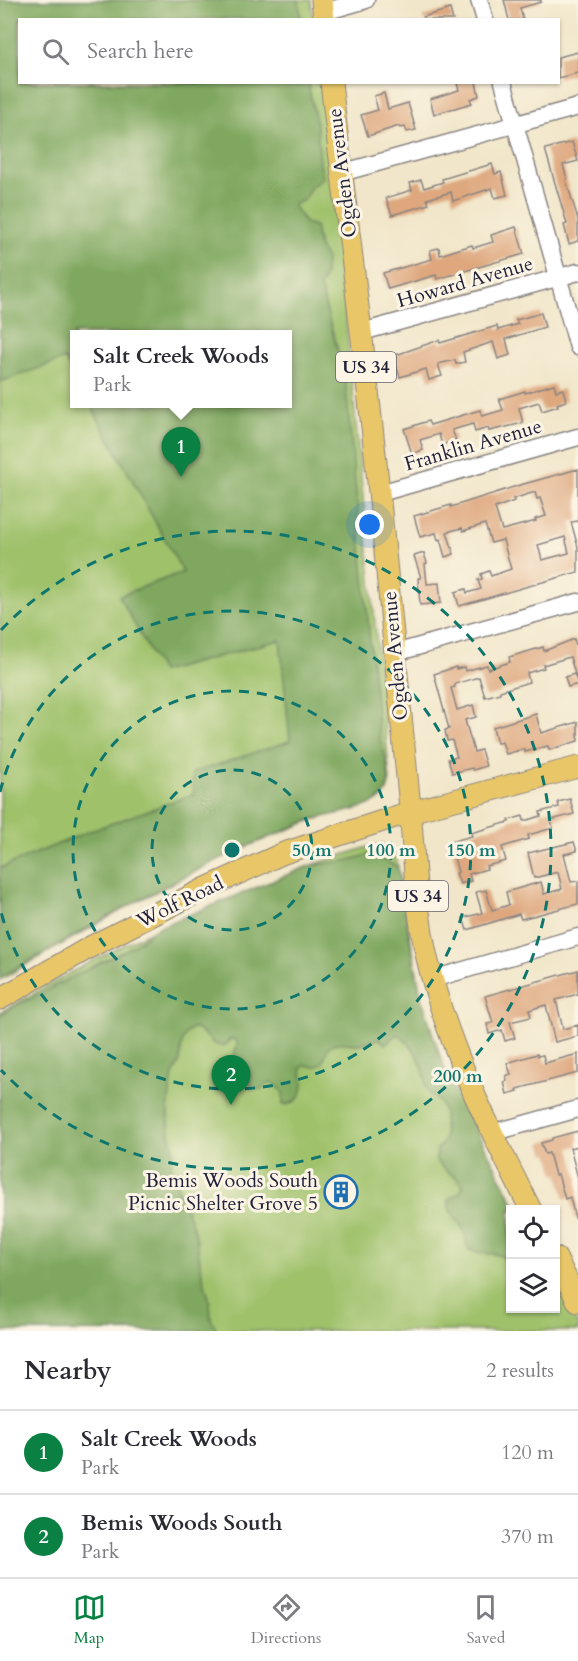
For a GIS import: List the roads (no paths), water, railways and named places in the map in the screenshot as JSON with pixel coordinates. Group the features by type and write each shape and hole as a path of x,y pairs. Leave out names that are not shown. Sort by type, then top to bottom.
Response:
{"main road":[{"name":"Ogden Avenue","path":"331,84 380,493 420,916 427,958 441,1010 461,1066 529,1205"},
{"name":"Wolf Road","path":"0,999 92,946 204,888 284,853 410,812 578,767"},
{"path":"556,1259 577,1297"}],"street":[{"path":"323,10 366,0"},
{"path":"479,0 484,18"},
{"path":"503,84 578,347"},
{"path":"341,173 578,107"},
{"name":"Howard Avenue","path":"362,332 578,272"},
{"name":"Franklin Avenue","path":"380,493 578,437"},
{"path":"395,653 578,602"},
{"path":"433,979 578,937"},
{"path":"492,1133 578,1109"}],"place":[{"name":"Salt Creek Woods","path":"181,477"},
{"name":"Bemis Woods South","path":"231,1105"},
{"name":"Bemis Woods South Picnic Shelter Grove 5","path":"341,1192"}]}
